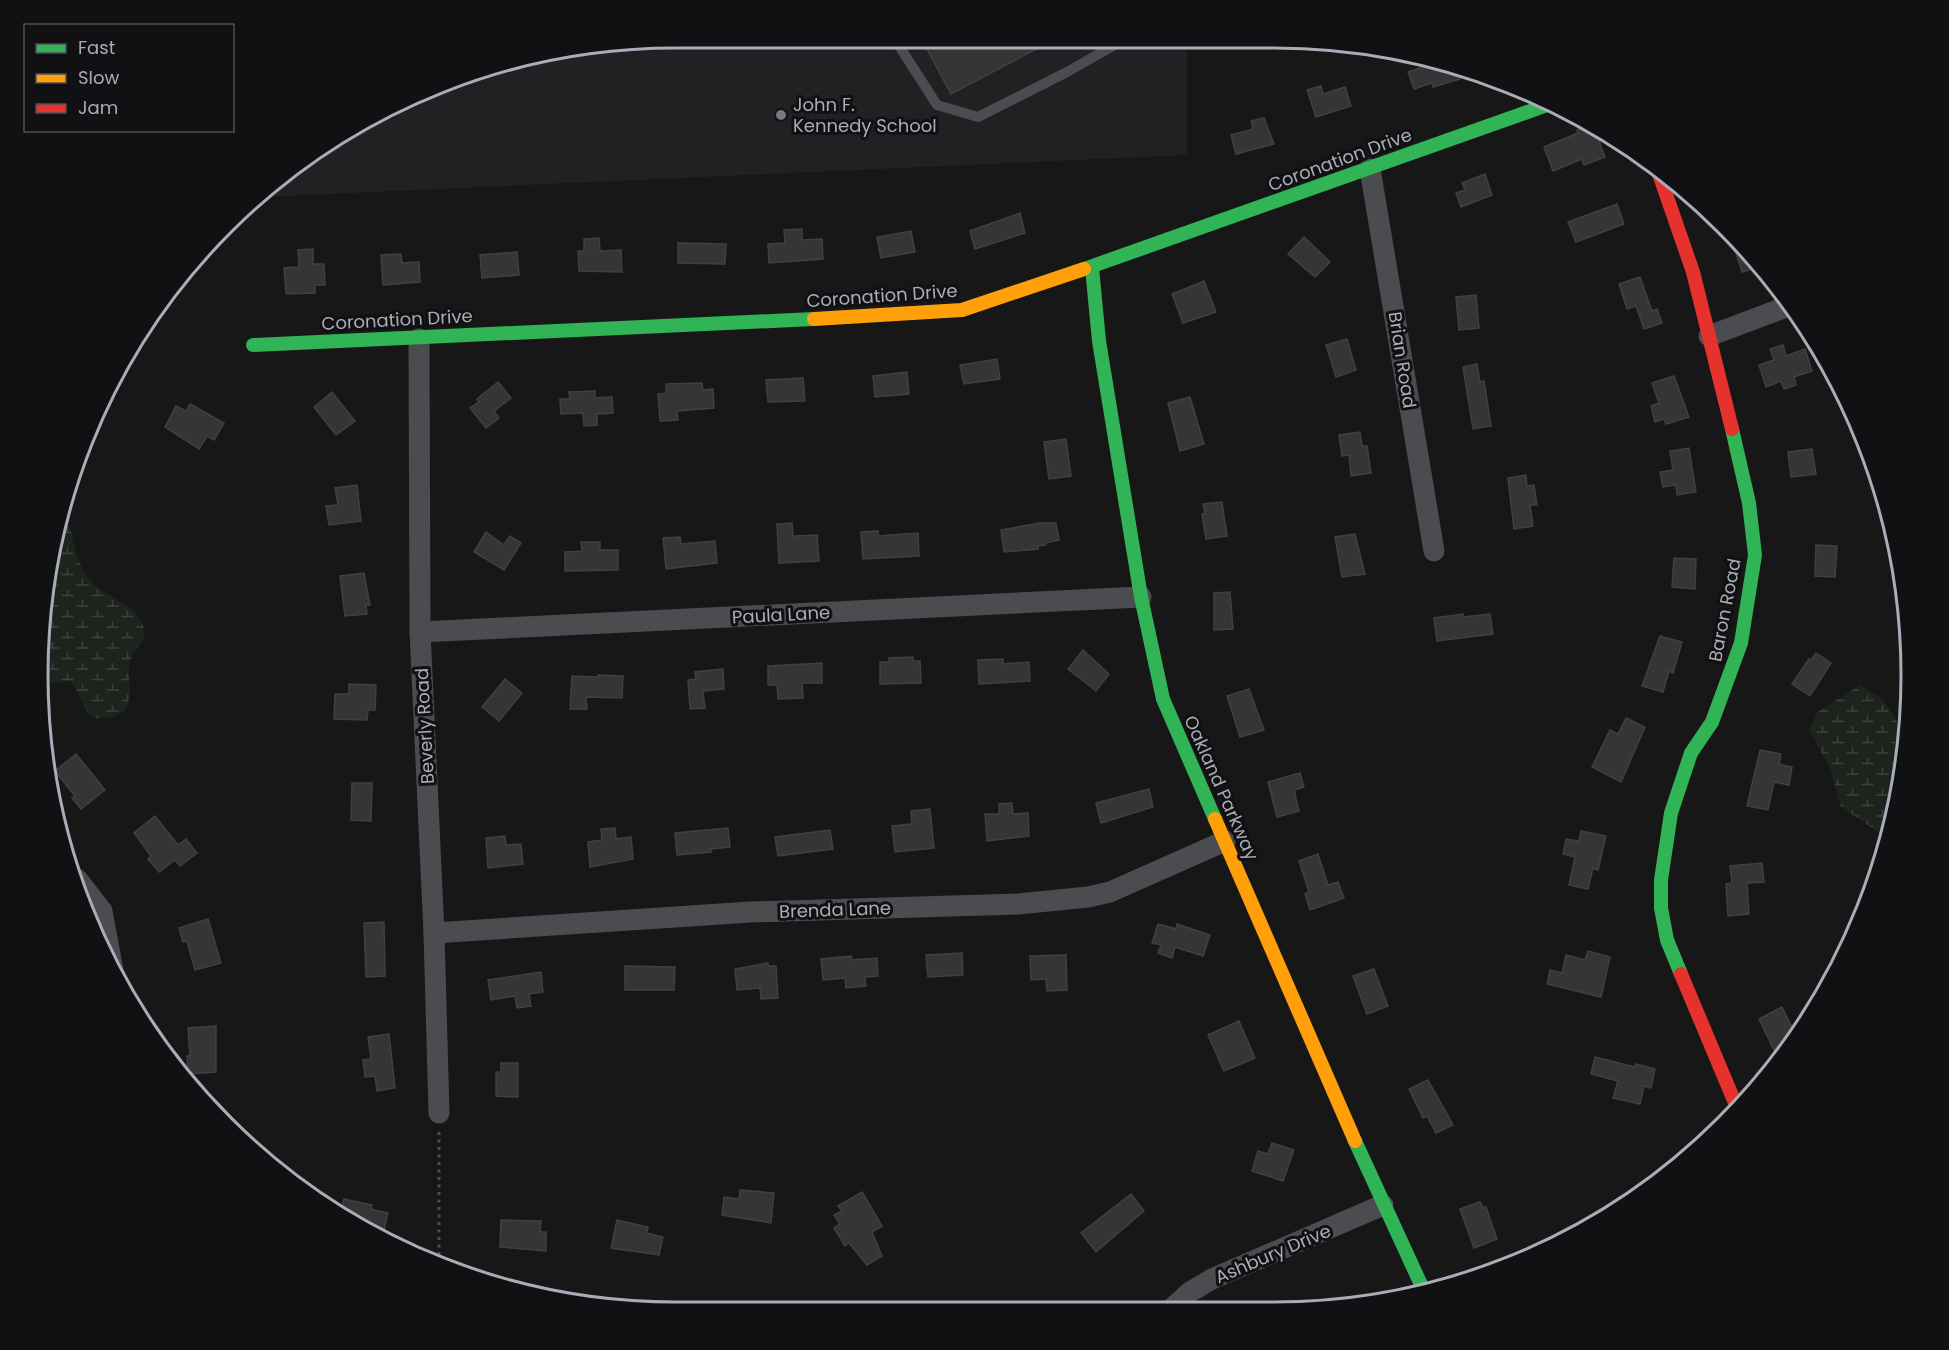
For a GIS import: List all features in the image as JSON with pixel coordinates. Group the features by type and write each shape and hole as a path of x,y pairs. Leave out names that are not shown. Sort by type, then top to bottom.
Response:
{"street":[{"name":"Coronation Drive","path":"253,345 419,339 962,310 1092,268 1540,108"},
{"name":"Brian Road","path":"1370,169 1434,551"},
{"name":"Baron Road","path":"1662,183 1693,272 1738,446 1750,510 1755,555 1741,643 1712,722 1691,753 1671,813 1661,880 1661,908 1667,940 1734,1100"},
{"name":"Oakland Parkway","path":"1092,268 1099,341 1141,597 1163,699 1383,1205 1420,1284"},
{"path":"1709,336 1782,308"},
{"name":"Beverly Road","path":"419,339 420,632 435,933 439,1113"},
{"name":"Paula Lane","path":"420,632 1141,597"},
{"name":"Brenda Lane","path":"435,933 751,912 1018,904 1088,897 1110,892 1225,841"},
{"path":"87,891 102,911 107,940"},
{"name":"Ashbury Drive","path":"1179,1302 1190,1292 1212,1279 1383,1205"}],"lane":[{"path":"900,48 937,105 978,117 1109,48"}],"path":[{"path":"439,1113 439,1256"}],"shaded area":[{"name":"John F. Kennedy School","path":"1187,48 1187,155 271,197 293,178 361,132 435,96 513,69 593,53 634,49"}],"green space":[{"path":"67,521 81,565 90,580 132,609 144,629 143,638 129,665 129,698 122,712 112,717 96,719 84,706 70,681 48,684 49,634 53,593"},
{"path":"1860,685 1881,698 1895,717 1899,727 1896,757 1881,834 1841,807 1830,769 1809,729 1818,712"}],"building":[{"path":"926,48 1038,48 951,94"},
{"path":"1425,66 1459,76 1460,79 1433,87 1432,83 1414,89 1408,72"},
{"path":"1321,86 1323,94 1345,87 1351,106 1316,117 1307,90"},
{"path":"1264,118 1274,144 1236,154 1231,135 1253,129 1251,121"},
{"path":"1581,128 1598,139 1605,157 1584,165 1582,159 1553,171 1544,147 1578,133 1577,130"},
{"path":"1485,174 1492,195 1461,207 1456,193 1465,190 1462,183"},
{"path":"1617,204 1624,224 1576,242 1568,222"},
{"path":"1020,213 1025,233 975,249 970,231"},
{"path":"802,229 802,240 822,239 823,259 769,263 768,244 785,243 784,230"},
{"path":"911,231 915,252 881,258 877,237"},
{"path":"1304,237 1330,262 1315,277 1288,254"},
{"path":"599,238 600,251 621,250 622,272 579,271 578,251 584,251 584,239"},
{"path":"678,243 726,244 725,264 678,263"},
{"path":"313,249 313,264 324,264 325,285 315,285 315,293 286,294 284,268 299,267 298,250"},
{"path":"517,252 519,275 482,278 480,255"},
{"path":"1735,252 1751,269 1742,272"},
{"path":"401,254 402,263 419,262 420,282 383,285 381,255"},
{"path":"1640,277 1652,311 1657,309 1662,323 1644,329 1636,306 1627,309 1619,284"},
{"path":"1204,281 1216,312 1183,323 1172,294"},
{"path":"1476,295 1479,328 1459,330 1456,297"},
{"path":"1347,339 1356,370 1336,377 1326,345"},
{"path":"1783,345 1786,356 1805,349 1812,371 1794,377 1796,385 1784,389 1781,381 1766,387 1759,365 1774,360 1770,349"},
{"path":"997,359 1000,379 964,384 960,365"},
{"path":"1477,364 1480,382 1484,381 1491,426 1473,429 1463,367"},
{"path":"907,372 909,394 875,397 873,376"},
{"path":"1674,376 1689,417 1666,424 1664,419 1655,422 1651,406 1659,403 1652,383"},
{"path":"803,378 805,401 768,402 766,380"},
{"path":"498,382 511,398 494,411 499,418 486,428 470,408 479,402 477,399"},
{"path":"702,383 703,390 713,389 714,408 677,411 678,420 660,421 658,394 666,394 666,384"},
{"path":"595,391 595,398 612,397 613,413 597,414 597,425 584,426 583,413 561,414 560,399 570,399 569,392"},
{"path":"332,392 355,421 336,435 314,407"},
{"path":"1190,397 1204,444 1180,451 1168,403"},
{"path":"190,404 224,423 214,440 207,436 199,449 165,427 176,406 186,411"},
{"path":"1360,432 1362,446 1367,446 1371,473 1351,476 1349,455 1342,456 1339,435"},
{"path":"1066,439 1071,476 1049,479 1044,442"},
{"path":"1689,448 1696,492 1677,495 1676,485 1663,487 1660,472 1673,470 1670,451"},
{"path":"1812,449 1816,474 1791,477 1788,452"},
{"path":"1526,475 1527,486 1534,485 1537,505 1530,505 1533,526 1514,529 1508,478"},
{"path":"357,485 361,521 329,525 326,506 338,505 335,488"},
{"path":"1222,502 1227,536 1206,539 1202,514 1205,514 1203,504"},
{"path":"792,523 793,536 817,535 819,561 779,563 777,524"},
{"path":"1040,523 1056,523 1059,540 1038,546 1038,549 1004,552 1001,530"},
{"path":"878,531 878,536 918,533 919,556 863,559 861,532"},
{"path":"486,532 504,545 510,536 521,543 504,570 474,552"},
{"path":"1355,534 1365,574 1342,577 1335,537"},
{"path":"680,537 681,544 715,541 717,563 666,569 663,538"},
{"path":"581,542 600,542 600,550 618,550 618,570 565,571 565,552 582,551"},
{"path":"1816,545 1837,546 1835,577 1815,576"},
{"path":"1674,558 1696,559 1695,589 1672,587"},
{"path":"364,573 370,605 366,605 367,614 345,616 340,576"},
{"path":"1230,592 1233,629 1214,630 1214,593"},
{"path":"1463,614 1463,617 1490,614 1493,634 1437,641 1434,618"},
{"path":"1660,636 1682,642 1673,673 1669,671 1663,692 1642,686"},
{"path":"1083,650 1109,674 1096,691 1068,669"},
{"path":"1816,653 1831,663 1810,696 1792,684 1809,659 1811,660"},
{"path":"913,657 913,661 920,661 921,683 880,684 880,662 889,662 889,658"},
{"path":"1003,659 1003,664 1029,662 1030,681 979,684 978,660"},
{"path":"822,663 822,683 802,683 803,698 778,699 777,685 768,685 768,666"},
{"path":"723,669 724,689 703,691 705,708 690,709 688,680 696,679 695,672"},
{"path":"598,675 623,676 622,698 586,697 587,709 570,709 572,676 598,677"},
{"path":"505,679 522,693 499,721 482,707"},
{"path":"349,684 376,685 375,710 368,710 367,720 334,719 335,694 349,694"},
{"path":"1249,689 1264,730 1240,737 1227,696"},
{"path":"1626,718 1645,727 1621,782 1592,767 1610,730 1618,734"},
{"path":"1760,750 1781,754 1779,764 1792,767 1789,785 1774,782 1768,810 1747,806"},
{"path":"76,754 105,790 81,809 72,798 75,796 55,771"},
{"path":"1300,773 1304,787 1294,790 1299,811 1277,817 1268,782"},
{"path":"352,783 372,783 371,821 351,820"},
{"path":"1149,789 1153,807 1101,823 1096,803"},
{"path":"1012,803 1013,814 1028,813 1029,836 987,841 985,814 999,814 999,804"},
{"path":"930,809 934,848 895,852 892,826 912,824 911,811"},
{"path":"155,816 178,845 186,839 197,853 180,866 175,860 159,872 148,859 151,856 134,833"},
{"path":"615,828 616,839 631,837 633,859 590,867 588,842 602,840 601,829"},
{"path":"728,828 730,847 711,849 711,852 677,855 675,833"},
{"path":"830,830 833,849 778,856 775,837"},
{"path":"1581,831 1606,836 1598,870 1593,868 1588,889 1569,885 1575,857 1563,854 1566,839 1579,841"},
{"path":"505,836 506,845 521,844 523,864 488,868 486,838"},
{"path":"1318,854 1328,885 1338,882 1344,898 1310,910 1305,894 1309,892 1299,861"},
{"path":"1762,863 1764,882 1747,883 1749,914 1728,916 1726,884 1732,883 1730,866"},
{"path":"208,919 221,963 195,970 187,941 183,942 179,928"},
{"path":"384,922 385,976 366,977 364,923"},
{"path":"1158,924 1176,929 1177,924 1210,935 1203,956 1175,947 1172,958 1158,953 1161,945 1152,943"},
{"path":"1588,951 1610,957 1601,997 1547,984 1550,970 1562,973 1566,955 1585,960"},
{"path":"962,953 963,975 928,977 926,955"},
{"path":"1066,955 1067,990 1047,991 1046,979 1031,980 1030,956"},
{"path":"851,956 852,960 877,958 878,976 865,977 866,986 846,988 845,978 823,980 821,959"},
{"path":"768,963 768,966 776,966 778,998 761,999 760,988 737,990 735,969"},
{"path":"625,966 675,967 674,990 625,990"},
{"path":"1374,969 1388,1006 1367,1014 1353,976"},
{"path":"541,972 543,992 529,994 531,1006 517,1008 515,996 491,1000 488,980"},
{"path":"1782,1007 1792,1027 1775,1052 1759,1019"},
{"path":"1239,1021 1255,1058 1224,1071 1208,1035"},
{"path":"216,1026 216,1072 192,1074 188,1069 187,1056 190,1056 188,1028"},
{"path":"389,1034 395,1088 377,1091 375,1076 365,1077 363,1060 371,1059 368,1037"},
{"path":"1595,1057 1635,1067 1636,1064 1655,1069 1651,1088 1644,1086 1640,1104 1613,1098 1618,1081 1591,1074"},
{"path":"501,1063 518,1063 518,1097 496,1096 496,1072 501,1072"},
{"path":"1428,1080 1453,1125 1436,1133 1427,1116 1423,1118 1409,1089"},
{"path":"1272,1143 1294,1150 1283,1181 1252,1171 1258,1151 1268,1154"},
{"path":"740,1190 774,1193 771,1223 722,1215 724,1197 739,1199"},
{"path":"862,1192 882,1226 872,1232 882,1256 867,1265 849,1243 845,1246 834,1228 840,1224 834,1215 842,1211 838,1206"},
{"path":"1131,1194 1144,1211 1096,1252 1081,1233"},
{"path":"344,1199 372,1205 371,1209 388,1213 384,1230 361,1218 342,1206"},
{"path":"1480,1202 1483,1208 1486,1207 1497,1239 1474,1248 1460,1209"},
{"path":"501,1220 541,1221 540,1232 546,1232 546,1251 500,1247"},
{"path":"617,1220 648,1227 647,1233 663,1237 659,1255 611,1248"}],"traffic: fast":[{"path":"1084,269 1540,108"},
{"path":"1092,268 1099,341 1141,597 1163,699 1215,819"},
{"path":"253,345 814,319"},
{"path":"1681,974 1667,940 1661,908 1661,880 1671,813 1691,753 1712,722 1741,643 1755,555 1749,503 1732,429"},
{"path":"1355,1141 1421,1284"}],"traffic: slow":[{"path":"814,319 962,310 1084,269"},
{"path":"1215,819 1355,1141"}],"traffic: jam":[{"path":"1662,183 1693,272 1732,429"},
{"path":"1681,974 1734,1100"}],"place":[{"name":"John F. Kennedy School","path":"781,115"}]}
